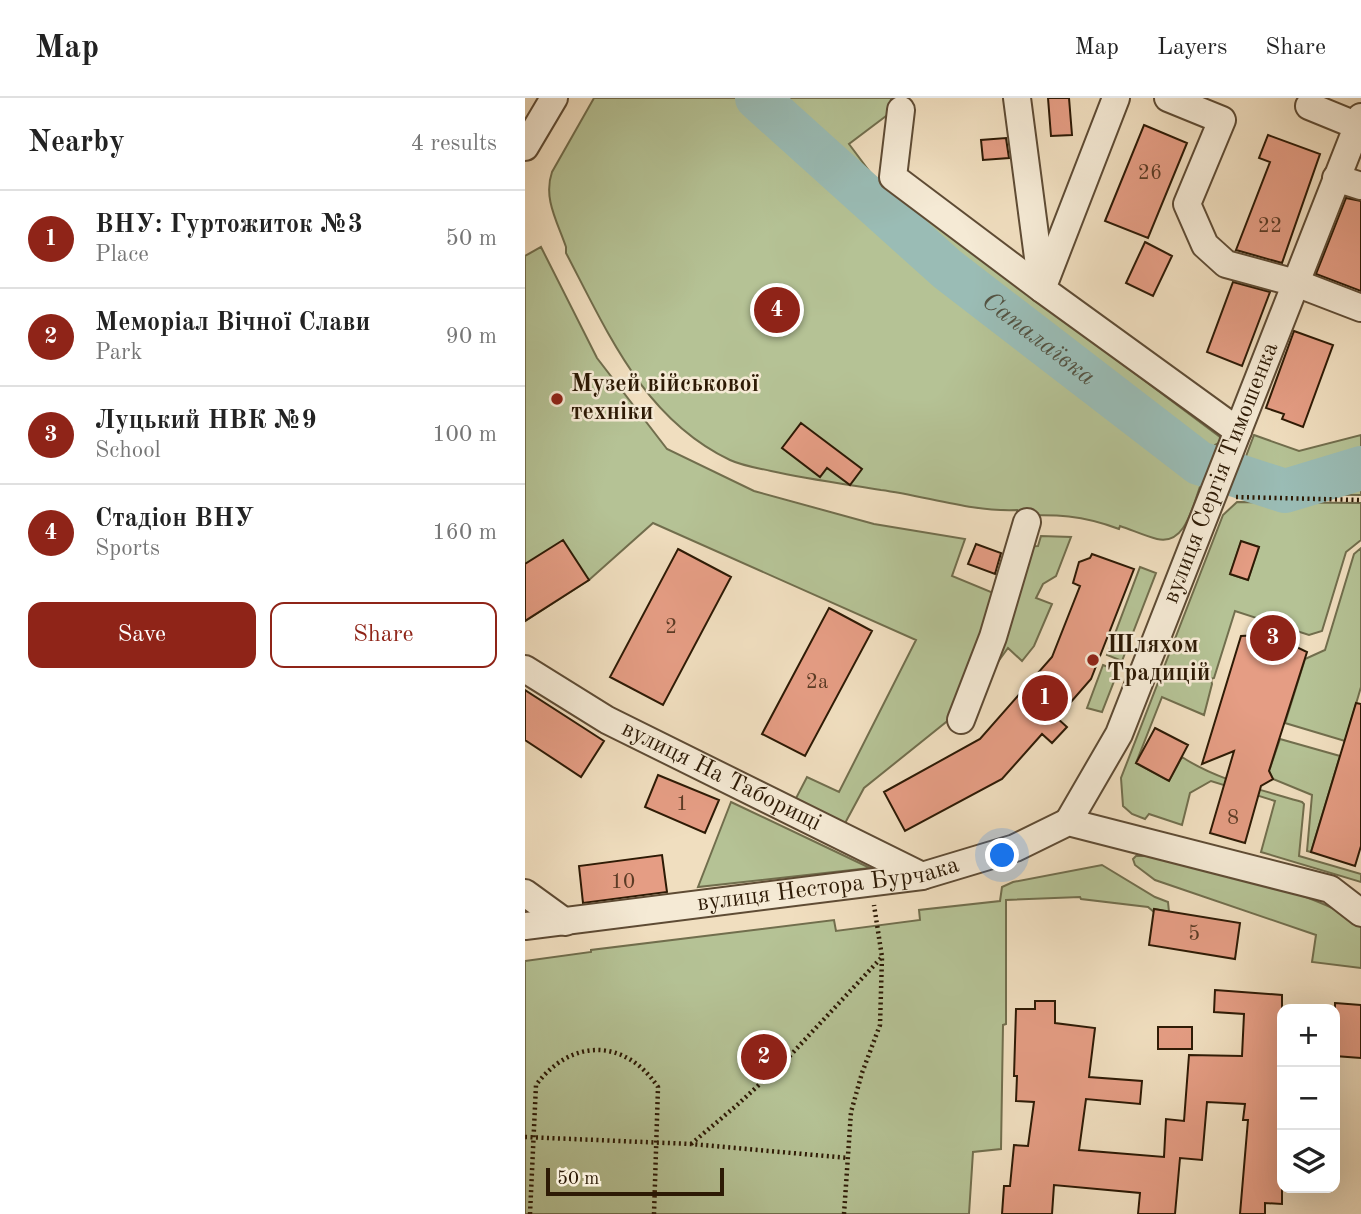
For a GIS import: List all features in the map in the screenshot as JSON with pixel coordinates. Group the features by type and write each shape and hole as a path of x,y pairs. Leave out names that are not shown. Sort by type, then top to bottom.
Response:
{"street":[{"path":"525,147 554,98"},
{"path":"1017,98 1042,289"},
{"path":"1042,289 1116,98"},
{"path":"1168,98 1222,120 1187,204 1205,246 1226,264 1296,283 1361,308"},
{"path":"1309,106 1359,122"},
{"path":"901,110 893,177 1042,289 1234,441"},
{"name":"вулиця Сергія Тимошенка","path":"1068,822 1119,734 1296,283 1348,182 1359,122"},
{"path":"961,720 993,637 1027,522"},
{"name":"вулиця На Таборищі","path":"525,669 607,720 922,876"},
{"path":"1068,822 1330,889 1361,913"},
{"name":"вулиця Нестора Бурчака","path":"525,926 922,876 1015,848 1068,822"},
{"path":"525,893 565,922"}],"path":[{"path":"1214,493 1235,497 1361,500"},
{"path":"844,1214 851,1112 880,1025 882,957 877,925"},
{"path":"691,1144 785,1060 882,957"},
{"path":"869,970 882,972"},
{"path":"530,1214 537,1085 546,1072 559,1061 574,1053 590,1050 622,1054 637,1062 649,1073 658,1087 654,1214"},
{"path":"525,1137 691,1144 848,1158"}],"green space":[{"path":"594,98 891,98 890,113 849,144 876,180 1224,440 1215,445 1202,479 1190,481 1201,484 1182,530 1167,539 1157,539 1120,526 1119,529 1081,518 1017,516 1017,510 965,506 798,477 735,462 700,443 674,422 651,398 631,371 566,253 552,210 549,191 552,172"},
{"path":"541,247 597,358 667,449 754,491 874,524 965,539 952,576 998,595 1018,547 1038,546 1041,536 1071,537 1056,576 1043,584 1036,598 1052,604 1034,646 1022,661 1008,648 966,706 864,788 843,827 793,804 807,777 839,792 916,640 653,523 589,580 525,621 525,256"},
{"path":"1254,435 1299,451 1361,435 1361,495 1233,491"},
{"path":"1237,502 1361,503 1361,540 1346,552 1322,631 1309,635 1235,611 1214,678 1211,679 1204,715 1162,697 1136,763 1169,781 1182,757 1225,778 1302,802 1304,804 1299,856 1361,874 1361,882 1261,852 1275,801 1211,781 1190,793 1182,825 1149,814 1145,819 1132,814 1123,806 1121,778 1223,515","holes":["1241,542 1259,547 1248,580 1230,574"]},
{"path":"1361,548 1361,687 1345,741 1285,723 1305,659 1325,650 1354,554"},
{"path":"1140,567 1156,573 1122,661 1107,655"},
{"path":"1103,665 1118,671 1102,712 1087,708"},
{"path":"1280,739 1340,756 1311,852 1307,851 1312,795 1273,779 1269,771"},
{"path":"731,802 870,868 698,887"},
{"path":"1136,856 1147,856 1258,882 1339,911 1361,924 1361,968 1312,962 1316,935 1155,880 1135,865 1133,859"},
{"path":"1102,865 1168,902 1169,912 1155,909 1154,912 1148,907 1080,897 1006,900 1006,1024 1003,1025 1001,1149 973,1152 969,1214 525,1214 525,961 591,950 834,920 836,931 920,920 919,910 1000,901 1002,887 1013,882"}],"building":[{"path":"1048,98 1069,98 1072,135 1051,136"},
{"path":"1144,125 1187,143 1148,238 1105,221"},
{"path":"1268,135 1320,154 1282,263 1236,250 1270,162 1259,158"},
{"path":"1006,138 1009,158 983,160 981,140"},
{"path":"1346,198 1361,201 1361,291 1316,274"},
{"path":"1145,242 1172,256 1153,296 1126,283"},
{"path":"1233,282 1270,292 1242,366 1207,352"},
{"path":"1294,331 1333,345 1303,427 1282,419 1284,414 1266,408"},
{"path":"801,423 862,469 850,485 827,468 820,477 782,448"},
{"path":"563,540 589,580 525,621 525,564"},
{"path":"1241,541 1259,547 1248,580 1230,574"},
{"path":"976,544 1001,553 995,574 968,564"},
{"path":"678,549 731,577 663,705 610,677"},
{"path":"1092,554 1134,569 1091,679 1057,718 1067,727 1052,743 1042,734 1002,779 905,831 884,792 980,739 1052,657 1080,586 1073,583 1079,562 1090,558"},
{"path":"829,608 872,631 805,756 762,734"},
{"path":"1260,635 1280,639 1307,652 1269,771 1273,779 1261,786 1245,843 1210,833 1234,751 1202,764 1241,636"},
{"path":"525,690 604,741 581,777 525,740"},
{"path":"1356,703 1361,704 1361,846 1355,866 1311,852"},
{"path":"1155,728 1188,745 1169,781 1136,763"},
{"path":"658,775 719,800 705,833 645,807"},
{"path":"662,855 667,892 583,903 579,866"},
{"path":"1154,909 1240,923 1235,959 1149,945"},
{"path":"1215,990 1282,995 1282,1004 1277,1004 1277,1193 1282,1193 1282,1204 1265,1203 1265,1214 1240,1214 1248,1120 1243,1120 1245,1104 1207,1102 1202,1160 1180,1158 1175,1214 1138,1214 1140,1193 1054,1185 1052,1214 1002,1214 1004,1186 1010,1186 1014,1145 1028,1146 1034,1102 1016,1101 1016,1009 1035,1009 1035,1001 1055,1001 1055,1023 1095,1028 1089,1077 1142,1081 1140,1104 1086,1099 1079,1150 1164,1157 1166,1119 1184,1121 1189,1055 1242,1056 1244,1014 1214,1012"},
{"path":"1335,1003 1361,1005 1361,1058 1340,1056 1340,1004"},
{"path":"1158,1027 1192,1027 1192,1049 1158,1049"}],"waterway":[{"name":"Сапалаївка","path":"757,98 947,269 1199,463 1285,491 1361,468"}],"place":[{"name":"Стадіон ВНУ","path":"777,310"},
{"name":"Музей військової техніки","path":"557,399"},
{"name":"Луцький НВК №9","path":"1273,638"},
{"name":"Шляхом Традицій","path":"1093,660"},
{"name":"ВНУ: Гуртожиток №3","path":"1045,698"},
{"name":"Меморіал Вічної Слави","path":"764,1057"}]}
